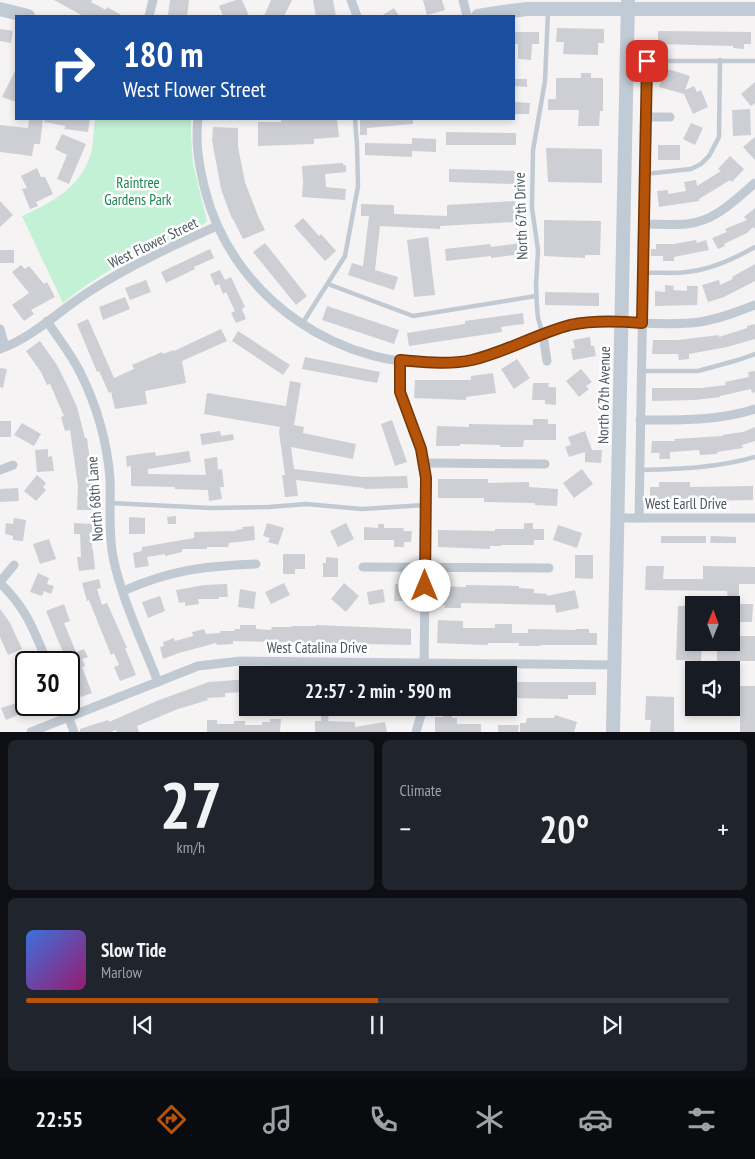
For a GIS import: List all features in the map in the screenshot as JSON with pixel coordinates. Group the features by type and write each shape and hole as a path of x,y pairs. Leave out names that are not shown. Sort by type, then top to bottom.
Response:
{"main road":[{"path":"484,15 557,6 683,4 735,5 755,9"},
{"name":"North 67th Avenue","path":"614,732 628,5"},
{"path":"0,9 24,15"}],"street":[{"path":"149,15 153,0"},
{"path":"351,0 357,15"},
{"path":"463,0 467,15"},
{"path":"639,518 647,58"},
{"path":"646,117 670,117"},
{"path":"198,120 196,135 198,161 217,226"},
{"path":"644,224 686,224 708,218 732,204 755,183"},
{"name":"West Flower Street","path":"3,348 47,321 88,292 146,258 217,226 240,266 284,312 336,342 374,356 400,360 453,363 473,359 568,326 622,322 701,322 755,305"},
{"name":"North 68th Lane","path":"47,321 80,373 93,404 106,448 109,476 111,545 123,591 158,682"},
{"path":"0,329 3,348"},
{"name":"North 67th Drive","path":"543,335 547,361"},
{"path":"400,360 400,392 417,436 424,463 424,663"},
{"path":"640,420 705,419 755,409"},
{"path":"424,463 545,464"},
{"path":"0,470 13,465"},
{"name":"West Earll Drive","path":"617,518 755,518"},
{"path":"123,591 156,577 192,568 256,564"},
{"path":"14,565 0,582 14,596 24,611 42,651"},
{"path":"363,567 549,568"},
{"name":"West Catalina Drive","path":"80,711 198,666 240,661 615,664"},
{"path":"68,716 74,732"},
{"name":"West Catalina Drive","path":"31,732 68,716"},
{"path":"416,732 421,716"}],"lane":[{"name":"North 67th Drive","path":"543,335 538,318 536,296 538,250 532,208 533,150 557,6"},
{"path":"647,58 755,61"},
{"path":"645,174 692,169 710,156 719,137 720,60"},
{"path":"302,324 345,256 358,186 358,146 355,120"},
{"path":"643,272 687,272 710,268 755,247"},
{"path":"328,284 413,316 536,296"},
{"path":"641,371 698,370 755,354"},
{"path":"639,470 713,466 755,457"},
{"path":"110,503 211,508 306,504 362,509 425,505"}],"green space":[{"name":"Raintree Gardens Park","path":"95,120 191,120 193,164 207,221 182,236 124,262 93,281 63,303 22,216 54,199 73,184 87,165 93,145"}],"building":[{"path":"54,0 92,0 91,2 106,10 107,7 121,15 81,15"},
{"path":"170,0 189,0 187,15 168,15"},
{"path":"236,0 242,0 249,15 223,15 219,6"},
{"path":"271,0 292,0 284,15 264,15"},
{"path":"313,0 333,0 336,15 316,15"},
{"path":"423,0 442,0 445,10 427,15"},
{"path":"394,8 398,15 383,15"},
{"path":"557,28 604,29 604,43 598,43 598,55 563,54 564,42 556,42"},
{"path":"0,29 13,31 11,43 0,41"},
{"path":"658,31 751,32 751,44 744,44 744,49 733,48 733,46 658,44"},
{"path":"515,32 539,32 539,44 532,44 531,60 518,59 518,44 515,44"},
{"path":"665,68 690,76 685,90 694,86 697,92 701,90 708,107 693,114 684,94 659,87"},
{"path":"15,71 15,102 2,97"},
{"path":"581,73 591,73 591,78 603,78 603,111 600,111 599,126 578,126 579,110 548,110 548,99 556,99 556,78 581,78"},
{"path":"515,79 527,79 527,87 515,86"},
{"path":"755,82 755,103 751,106 741,94"},
{"path":"515,102 530,103 529,114 515,114"},
{"path":"750,109 751,135 733,136 732,110"},
{"path":"29,120 43,120 40,144 34,144 32,156 0,152 0,125 28,128"},
{"path":"45,120 90,120 88,132 64,129 66,126 44,122"},
{"path":"281,120 337,120 339,137 314,139 314,144 258,146 258,122 281,122"},
{"path":"360,120 413,120 413,124 367,128 367,135 360,135"},
{"path":"691,123 703,128 695,145 683,139"},
{"path":"213,127 238,128 238,147 245,182 265,230 243,239 232,219 221,189 212,140"},
{"path":"446,132 516,133 516,145 446,145"},
{"path":"62,134 86,144 69,184 57,179 67,155 55,149"},
{"path":"755,137 755,160 743,147"},
{"path":"412,138 436,139 436,152 412,151 412,157 365,155 365,143 412,144"},
{"path":"658,145 680,145 680,160 658,160"},
{"path":"546,148 602,149 602,183 548,182"},
{"path":"730,156 744,169 732,182 730,180 699,199 699,201 659,207 657,191 668,190 668,194 686,191 684,182 696,180 697,186 721,171 718,169"},
{"path":"343,163 343,165 346,165 346,172 325,174 326,187 346,189 345,200 302,197 302,166"},
{"path":"37,168 41,177 45,177 53,194 36,202 38,206 30,209 22,189 27,188 21,176"},
{"path":"449,169 515,171 514,184 449,182"},
{"path":"0,201 13,215 0,227"},
{"path":"515,201 516,222 440,226 440,229 380,226 375,270 398,277 394,290 348,275 352,263 363,266 369,216 361,216 361,204 394,205 394,214 447,216 447,205"},
{"path":"755,208 755,229 753,227 747,233 718,249 712,238 727,232 725,229 747,220 744,217"},
{"path":"303,218 336,251 325,261 294,226"},
{"path":"544,220 601,221 600,255 585,255 585,258 544,256"},
{"path":"428,237 435,295 414,297 407,240"},
{"path":"696,240 697,243 706,240 709,250 674,257 674,261 663,261 663,256 651,256 651,249 656,249 656,244 674,244"},
{"path":"265,243 307,296 296,305 253,252"},
{"path":"521,243 522,254 446,261 445,249 490,244 491,247"},
{"path":"210,249 214,258 166,283 161,272"},
{"path":"0,250 14,250 14,263 0,263"},
{"path":"755,264 755,281 724,297 708,302 702,285 719,280 720,285 733,279 732,277"},
{"path":"21,265 25,269 29,266 44,284 47,282 55,297 31,310 34,314 24,321 12,305 29,293 12,272"},
{"path":"220,270 225,280 231,277 245,307 242,309 246,319 236,323 231,313 235,311 226,292 223,294 219,284 215,286 210,274"},
{"path":"146,280 151,292 130,300 125,288"},
{"path":"665,285 674,286 673,290 687,291 687,286 698,286 697,305 655,306 655,291 665,292"},
{"path":"545,292 599,293 599,306 545,305"},
{"path":"125,297 130,309 103,320 99,307"},
{"path":"327,306 399,330 394,344 322,320"},
{"path":"523,313 524,324 501,327 502,332 409,346 407,333 465,324 465,321"},
{"path":"88,319 114,378 134,369 132,365 162,352 163,354 174,351 221,329 227,341 182,361 186,383 145,391 147,404 115,409 111,392 109,393 99,371 97,372 77,324"},
{"path":"755,324 755,339 727,347 689,354 689,359 679,360 678,354 652,354 653,340 678,340 719,335 719,337"},
{"path":"238,331 290,365 283,375 232,341"},
{"path":"590,337 591,346 594,346 596,356 573,360 571,349 575,348 573,340"},
{"path":"40,341 57,365 68,387 77,407 85,438 87,438 94,491 94,510 77,510 78,486 70,430 65,431 61,417 64,416 50,384 47,385 41,372 26,351"},
{"path":"305,357 380,372 377,383 302,369"},
{"path":"517,359 530,378 514,389 501,369"},
{"path":"0,368 7,369 3,388 0,387"},
{"path":"581,369 592,382 586,386 589,389 579,397 566,381"},
{"path":"755,371 755,392 752,393 751,389 720,397 695,400 652,401 652,388 701,388 726,385 725,382 749,377 748,372"},
{"path":"493,373 496,393 466,397 466,400 414,398 415,380 471,380 471,376"},
{"path":"290,381 301,383 294,425 304,427 303,433 356,444 353,459 291,447 294,469 362,477 407,476 408,488 364,489 296,480 298,496 285,497 282,475 285,475 279,432 280,427 204,414 207,393 286,406"},
{"path":"533,383 549,383 548,387 556,387 556,405 545,404 545,400 532,400"},
{"path":"533,419 548,419 548,424 556,424 556,440 524,440 523,447 460,444 460,446 436,446 437,426 469,427 469,424 533,425"},
{"path":"392,420 407,462 395,466 381,424"},
{"path":"0,421 11,421 11,437 0,437"},
{"path":"22,423 41,434 34,446 14,435"},
{"path":"755,427 755,441 742,445 743,448 717,452 717,454 700,455 699,450 670,452 670,459 659,459 660,453 651,453 652,441 675,441 674,439 723,436 743,432"},
{"path":"220,431 221,436 233,434 234,440 202,445 200,434"},
{"path":"585,431 592,450 602,450 601,463 585,462 585,452 569,457 565,447 571,445 568,437"},
{"path":"48,449 48,457 52,456 54,471 37,472 35,450"},
{"path":"189,451 191,462 148,469 148,474 206,475 204,459 217,457 218,470 222,469 224,487 220,487 222,499 209,501 208,490 131,486 131,466 127,467 126,456 155,452 156,456"},
{"path":"582,469 593,484 574,498 563,483"},
{"path":"37,475 46,483 43,487 46,490 36,501 24,491"},
{"path":"438,479 488,479 488,483 529,482 529,487 558,489 557,506 535,505 535,503 484,502 484,498 438,498"},
{"path":"659,482 690,482 690,487 753,486 753,500 650,502 650,487 659,487"},
{"path":"18,488 19,501 0,502 0,489"},
{"path":"176,516 176,524 168,524 167,517"},
{"path":"129,517 145,518 145,534 129,534"},
{"path":"14,518 26,520 23,541 13,540 13,536 5,534 6,523 13,524"},
{"path":"74,523 92,524 92,549 95,569 79,571 77,557 81,557 80,534 74,534"},
{"path":"267,523 284,528 278,545 268,542 270,538 263,536"},
{"path":"346,523 354,539 338,547 330,531"},
{"path":"524,523 533,523 533,529 544,529 544,540 534,540 534,545 490,546 490,549 438,547 438,530 495,531 495,529 524,529"},
{"path":"378,524 384,524 384,528 404,528 403,531 412,531 411,542 404,542 404,547 394,547 394,540 364,540 364,527 378,528"},
{"path":"558,525 582,533 577,548 553,540"},
{"path":"254,526 255,540 229,543 228,547 182,549 182,552 165,556 165,554 147,557 149,566 135,568 133,553 142,551 142,547 194,538 194,532 236,531 243,529 242,527"},
{"path":"661,536 706,536 706,543 661,543"},
{"path":"711,536 736,537 736,543 710,543"},
{"path":"49,539 56,559 40,564 33,544"},
{"path":"283,554 305,554 305,569 295,569 295,574 283,574"},
{"path":"575,555 593,555 593,579 575,578"},
{"path":"326,557 338,558 338,577 323,577 323,563 326,563"},
{"path":"646,566 664,566 663,579 703,579 703,566 755,567 755,584 739,584 739,596 728,596 727,591 645,590"},
{"path":"38,573 49,578 47,584 54,586 51,594 44,591 42,596 30,592"},
{"path":"99,579 101,588 97,589 102,605 107,603 127,648 125,648 136,675 120,681 114,667 119,665 114,653 111,655 89,600 87,601 82,583"},
{"path":"284,583 290,595 271,604 265,592"},
{"path":"344,583 359,596 346,612 331,599"},
{"path":"227,584 228,597 198,599 199,604 185,606 185,602 179,603 176,590 205,585"},
{"path":"395,584 411,584 411,601 394,601"},
{"path":"466,585 519,586 519,588 534,589 534,593 547,594 547,596 575,590 579,608 556,613 555,605 461,603 461,608 444,608 445,605 438,605 438,586 466,587"},
{"path":"240,589 256,592 254,609 238,607"},
{"path":"383,589 385,602 369,605 367,592"},
{"path":"160,596 165,611 148,618 142,602"},
{"path":"64,604 70,621 64,623 76,651 62,651 46,611"},
{"path":"740,604 753,604 752,622 740,622"},
{"path":"678,606 685,606 685,651 702,651 701,661 676,660"},
{"path":"0,609 10,623 22,649 8,655 0,637"},
{"path":"438,620 463,621 463,628 495,628 495,624 512,624 512,633 528,633 528,629 589,629 589,633 597,633 597,645 519,646 519,643 488,643 488,645 437,643"},
{"path":"240,625 256,625 256,629 271,630 272,627 316,625 411,629 411,645 233,641 233,644 217,645 216,643 163,659 160,647 164,646 163,642 174,638 175,641 193,636 192,632 204,629 206,634 234,631 235,629 240,629"},
{"path":"740,636 755,636 755,661 717,661 717,651 740,651"},
{"path":"84,649 88,657 82,659 85,666 82,667 92,693 81,697 79,651"},
{"path":"239,680 239,692 225,693 225,697 207,698 208,700 178,709 137,726 139,732 117,732 116,730 111,732 80,732 80,729 108,720 109,722 159,700 209,682"},
{"path":"517,682 596,682 596,695 568,695 568,699 517,698"},
{"path":"740,686 755,686 755,732 740,732"},
{"path":"646,696 674,697 674,732 650,732 651,720 645,720"},
{"path":"15,704 16,716 6,720 1,708"},
{"path":"555,715 577,722 574,732 520,732 520,723 526,723 527,718 554,718"},
{"path":"321,716 329,716 328,721 355,722 355,727 385,722 387,732 315,732 315,721 321,721"},
{"path":"452,716 452,718 457,718 457,724 481,724 481,732 435,732 435,717"},
{"path":"270,719 281,719 280,732 207,732 207,720 217,720 217,724 234,724 234,721 245,721 245,725 262,725 262,722 270,722"},
{"path":"498,725 519,725 518,732 498,732"}],"route":[{"path":"425,586 426,478 421,449 400,392 400,360 453,363 488,355 568,326 595,322 642,323 647,61"}]}
